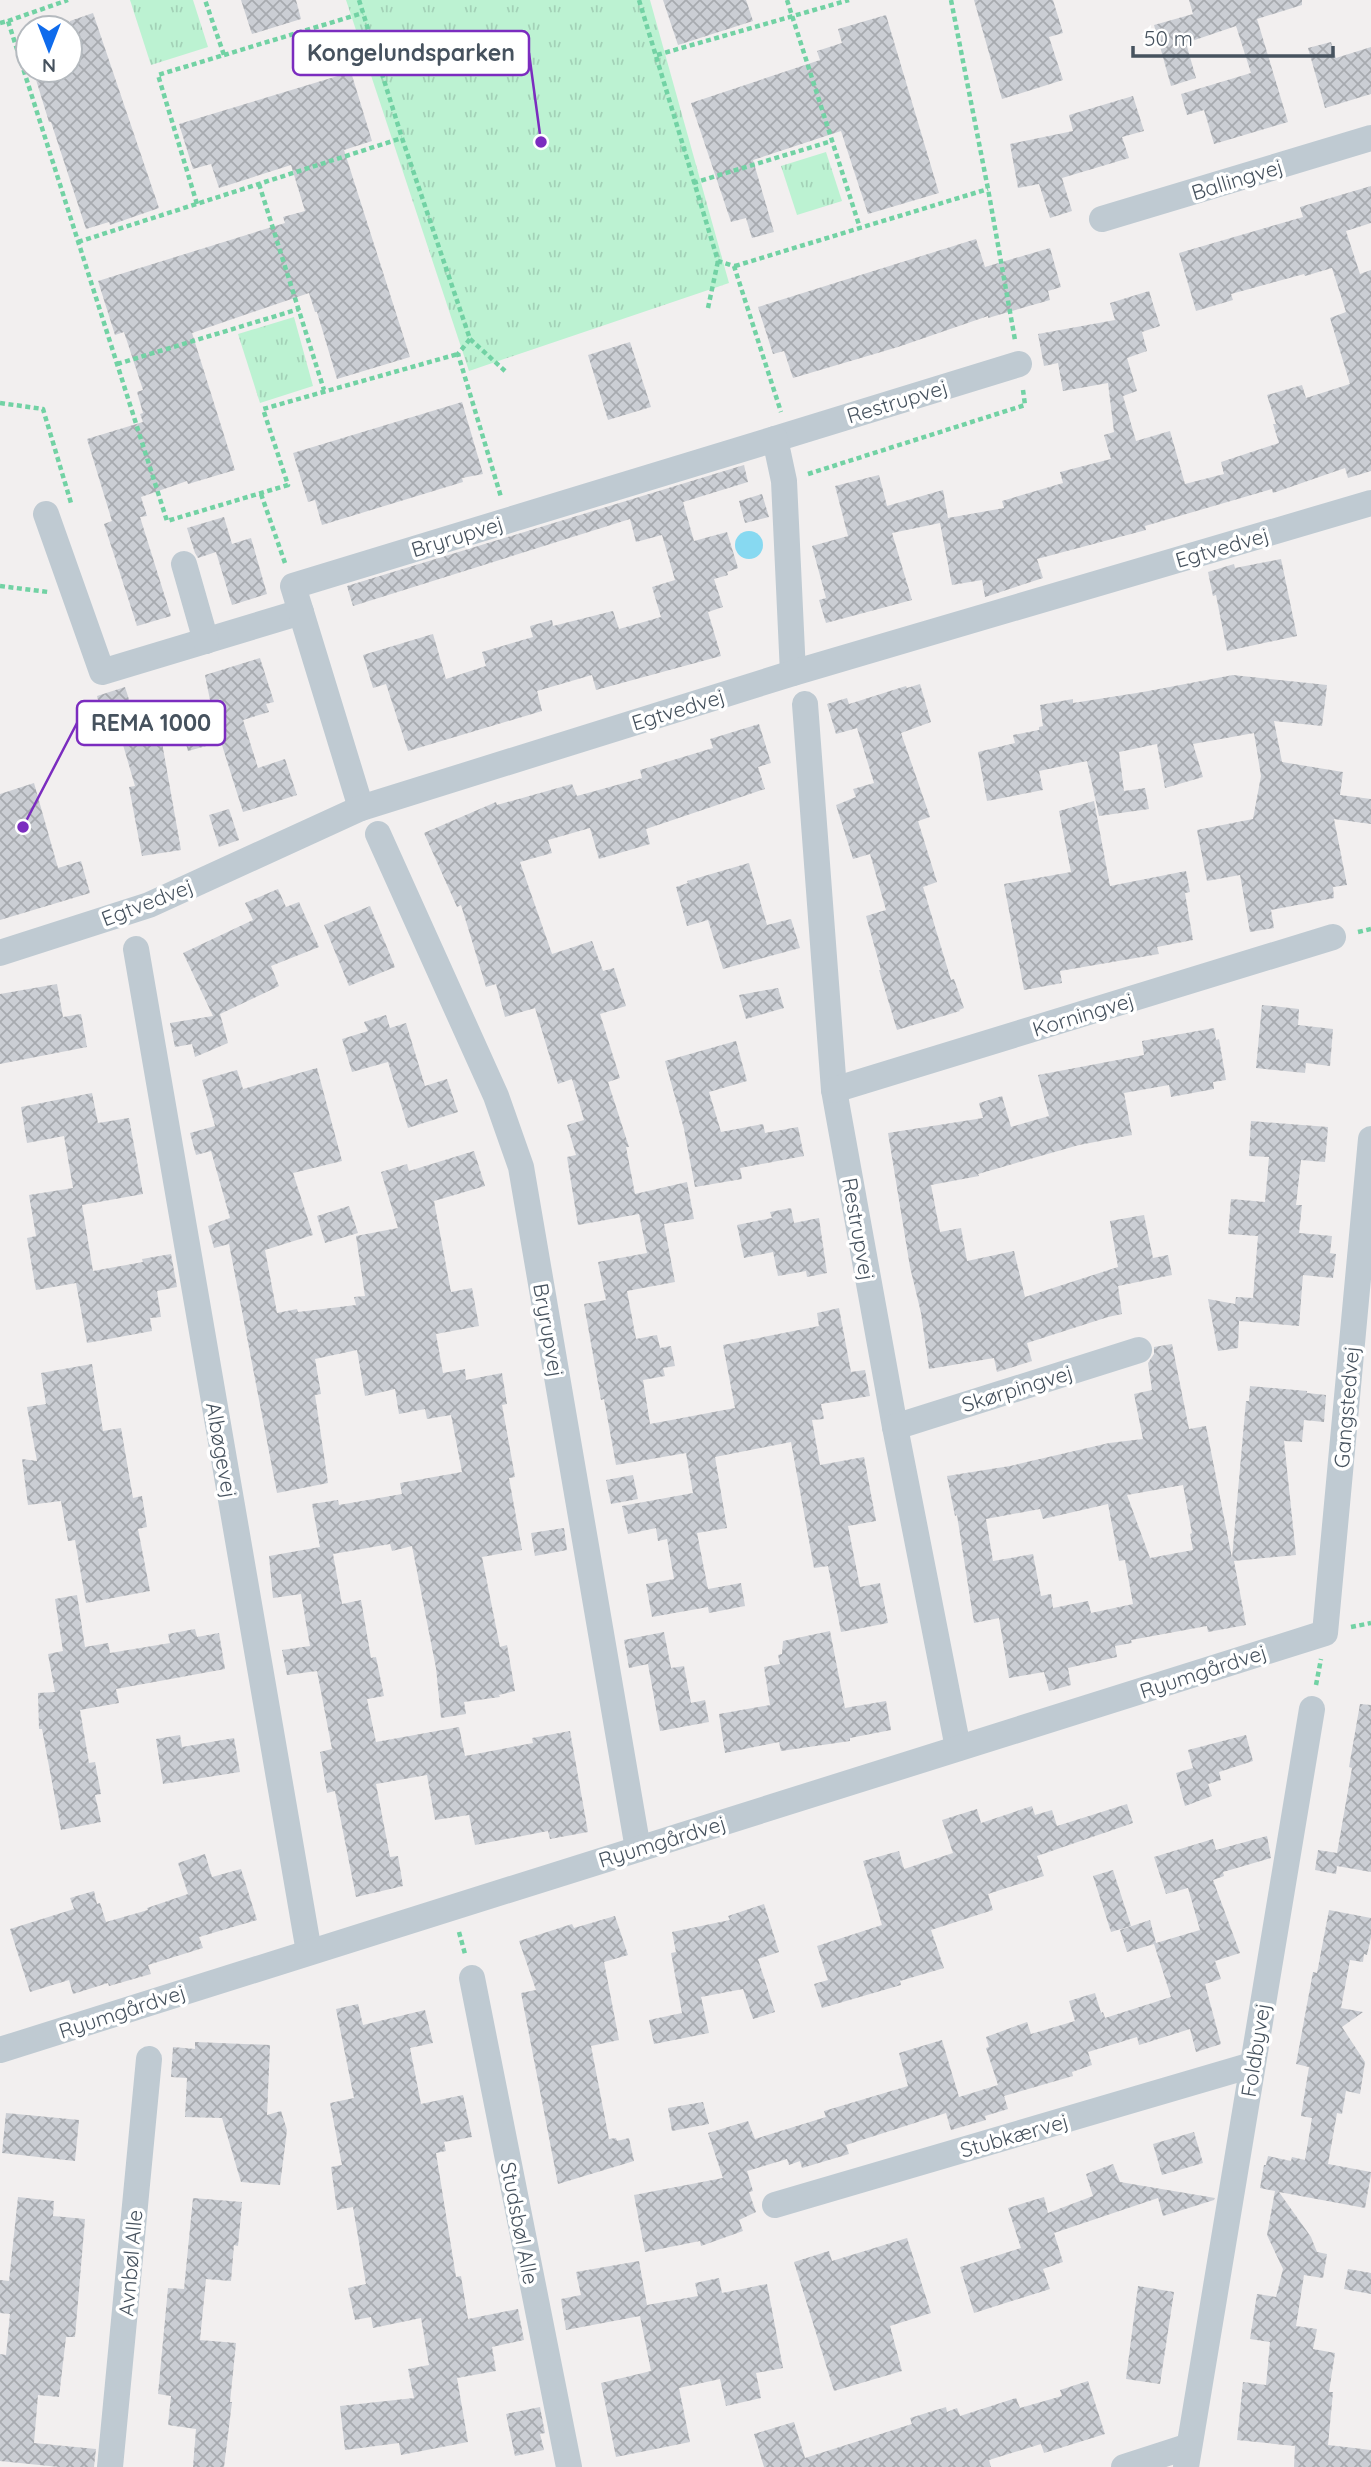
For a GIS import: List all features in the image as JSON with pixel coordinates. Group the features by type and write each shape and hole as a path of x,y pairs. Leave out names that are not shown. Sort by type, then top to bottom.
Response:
{"street":[{"name":"Ballingvej","path":"1102,219 1371,138"},
{"name":"Restrupvej","path":"648,478 1019,364"},
{"path":"775,439 784,481 793,673"},
{"name":"Bryrupvej","path":"293,586 648,478"},
{"name":"Egtvedvej","path":"0,953 149,905 361,808 793,673 1371,503"},
{"path":"46,514 102,672 300,612"},
{"path":"184,564 206,641"},
{"path":"293,586 361,808"},
{"name":"Restrupvej","path":"804,704 834,1090 895,1427 958,1748"},
{"name":"Bryrupvej","path":"378,834 496,1096 521,1167 638,1849"},
{"name":"Korningvej","path":"834,1090 1333,937"},
{"name":"Albøgevej","path":"136,948 309,1952"},
{"name":"Gangstedvej","path":"1325,1633 1371,1139"},
{"name":"Skørpingvej","path":"895,1427 1139,1350"},
{"name":"Ryumgårdvej","path":"0,2050 1325,1633"},
{"name":"Foldbyvej","path":"1188,2457 1312,1709"},
{"name":"Studsbøl Alle","path":"472,1979 569,2467"},
{"name":"Avnbøl Alle","path":"110,2467 149,2059"},
{"name":"Stubkærvej","path":"775,2205 1252,2065"},
{"path":"1124,2467 1188,2457"}],"path":[{"path":"0,23 68,0"},
{"path":"205,0 224,55"},
{"path":"359,0 402,138 470,338 505,371"},
{"path":"639,0 718,261 708,308"},
{"path":"787,0 860,228"},
{"path":"657,55 849,0"},
{"path":"784,481 1025,405 988,189 951,0"},
{"path":"197,204 158,75 363,13"},
{"path":"8,21 167,522 288,485 263,408 458,355 470,338"},
{"path":"78,242 402,138"},
{"path":"694,183 832,141"},
{"path":"259,184 324,391"},
{"path":"718,261 734,266 988,189"},
{"path":"734,266 782,417 775,439"},
{"path":"117,364 299,309"},
{"path":"458,355 508,521"},
{"path":"0,403 43,408 73,508 46,514"},
{"path":"261,494 293,586"},
{"path":"0,586 75,596"},
{"path":"1312,1709 1325,1633"},
{"path":"455,1905 456,1922 472,1979"}],"green space":[{"path":"130,0 193,0 208,47 151,65"},
{"path":"346,0 650,0 729,283 469,371"},
{"path":"826,152 842,201 797,215 781,166"},
{"path":"294,317 313,386 260,403 238,334"}],"water":[{"path":"749,531 759,535 763,545 759,555 749,559 739,555 735,545 739,535"}],"building":[{"path":"241,0 296,0 301,19 252,34"},
{"path":"663,0 746,0 753,21 678,45"},
{"path":"974,0 1053,0 1063,33 1049,37 1063,80 1002,99"},
{"path":"1189,0 1302,0 1302,5 1257,19 1288,122 1214,144 1204,110 1187,115 1181,94 1251,73 1236,26 1186,43 1196,78 1171,86 1154,25 1193,14"},
{"path":"93,13 159,208 110,225 109,222 86,229 37,84 84,84 84,16"},
{"path":"886,15 939,193 868,214 841,131 753,160 774,232 752,238 746,218 731,222 691,103 820,60 817,51 842,43 838,29"},
{"path":"1331,42 1336,58 1371,47 1371,94 1325,108 1308,48"},
{"path":"351,72 372,141 344,150 410,357 337,379 309,293 192,333 235,470 188,484 187,481 141,497 147,516 140,517 171,616 137,626 104,524 112,521 87,439 143,422 137,392 143,390 124,332 115,335 98,281 285,223 283,217 305,211 291,165 219,188 211,164 193,169 179,124"},
{"path":"1133,96 1144,131 1122,137 1129,158 1062,178 1072,211 1050,218 1039,184 1018,188 1010,144 1073,131 1069,115"},
{"path":"1371,186 1371,223 1346,231 1360,274 1371,270 1371,471 1348,478 1345,468 1273,493 1272,489 1145,526 1146,530 1037,559 1043,578 985,597 982,580 952,585 940,523 892,533 912,600 826,623 819,600 826,598 812,546 848,536 835,486 879,475 887,506 943,490 948,518 1004,508 1002,501 1063,483 1060,472 1111,459 1104,435 1114,432 1108,383 1063,391 1058,363 1044,366 1038,334 1115,320 1110,303 1149,291 1160,326 1142,332 1147,351 1127,358 1137,391 1123,396 1136,441 1170,431 1185,484 1224,474 1221,462 1279,443 1267,395 1302,385 1306,398 1350,384 1330,318 1346,312 1332,268 1231,294 1233,300 1196,311 1179,253 1303,217 1300,207"},
{"path":"976,239 985,267 1050,248 1061,287 1048,291 1050,300 988,316 898,347 793,378 784,351 773,354 758,307"},
{"path":"630,342 651,407 608,420 588,355"},
{"path":"462,402 483,474 462,478 463,482 322,525 315,500 308,502 293,453"},
{"path":"744,465 748,482 683,502 694,541 727,532 738,568 727,572 728,575 714,579 723,607 708,612 721,656 596,690 592,675 537,691 542,711 408,751 386,684 373,688 363,655 433,634 446,679 486,666 482,652 533,637 530,626 552,620 553,626 613,611 619,629 661,617 652,587 675,580 662,535 636,542 630,519 353,606 347,586"},
{"path":"762,494 769,517 745,523 739,501"},
{"path":"224,517 232,544 251,538 267,594 232,605 216,552 198,558 187,528"},
{"path":"1281,559 1297,636 1227,651 1216,595 1213,596 1208,572 1234,564 1235,568"},
{"path":"260,658 274,702 266,704 269,712 243,720 258,768 285,759 297,795 243,812 221,742 188,751 177,714 211,705 205,675"},
{"path":"1233,675 1327,685 1322,726 1274,721 1282,762 1343,772 1340,795 1371,799 1371,824 1334,819 1347,885 1333,887 1334,898 1271,910 1274,928 1250,932 1240,875 1207,881 1197,830 1253,819 1261,776 1254,733 1193,744 1203,777 1165,788 1157,744 1119,752 1124,791 1145,788 1149,809 1099,816 1087,761 1039,771 1043,790 987,801 978,752 1015,743 1013,735 1039,730 1039,727 1043,726 1040,705 1073,699 1073,703"},
{"path":"920,684 931,722 901,733 930,817 918,821 937,882 923,887 951,980 954,979 964,1008 897,1030 866,916 886,910 870,854 853,859 836,805 856,797 853,789 874,783 857,728 836,734 827,704 847,698 849,704"},
{"path":"125,687 133,712 103,719 97,696"},
{"path":"158,720 181,850 142,856 129,787 135,786 119,731"},
{"path":"759,724 771,763 758,767 765,789 646,829 650,844 599,859 590,828 548,840 552,853 520,862 552,954 592,941 603,971 614,968 626,1006 600,1014 620,1078 608,1082 629,1147 626,1147 635,1194 687,1182 694,1219 664,1224 675,1282 627,1291 636,1339 657,1335 660,1348 671,1346 675,1366 663,1368 665,1376 643,1380 650,1424 735,1408 723,1345 819,1326 817,1313 839,1308 851,1372 865,1370 870,1396 821,1404 824,1419 812,1420 820,1465 864,1457 876,1521 848,1526 860,1587 880,1583 888,1623 841,1632 828,1566 814,1568 791,1442 715,1457 727,1528 697,1533 708,1589 741,1583 745,1606 709,1613 708,1607 652,1617 646,1584 674,1579 667,1539 658,1541 656,1528 628,1534 622,1506 693,1493 686,1453 616,1465 584,1304 606,1300 598,1262 647,1253 639,1214 578,1225 567,1157 576,1155 567,1125 584,1120 572,1079 558,1084 535,1008 505,1017 496,984 486,987 461,905 457,907 424,833 496,802 497,805 572,784 577,796 642,778 640,770 713,748 710,739"},
{"path":"34,783 58,868 81,861 90,893 0,920 0,794"},
{"path":"1094,801 1110,886 1186,871 1190,892 1185,893 1193,940 1157,947 1159,954 1060,971 1062,983 1024,990 1004,884 1071,872 1059,811"},
{"path":"229,809 239,840 219,847 209,815"},
{"path":"749,863 767,925 791,919 800,948 723,969 708,920 687,926 676,887 688,883 687,881"},
{"path":"278,889 286,907 299,902 319,947 271,966 279,986 220,1014 228,1043 195,1057 192,1044 175,1047 170,1023 213,1016 183,953 253,920 245,903"},
{"path":"370,906 395,967 349,986 324,925"},
{"path":"57,984 63,1017 81,1014 87,1047 0,1064 0,994"},
{"path":"778,988 784,1008 746,1019 739,995"},
{"path":"1262,1005 1299,1009 1298,1025 1333,1029 1330,1066 1306,1063 1305,1073 1256,1068"},
{"path":"386,1015 390,1028 406,1023 425,1086 447,1079 458,1112 408,1128 388,1062 352,1072 342,1039 368,1031 364,1022"},
{"path":"1214,1028 1216,1040 1219,1039 1226,1080 1213,1082 1214,1089 1171,1097 1169,1085 1124,1093 1132,1135 1079,1145 978,1174 979,1176 931,1185 940,1232 961,1228 967,1261 1014,1251 1025,1297 1118,1267 1110,1221 1144,1215 1153,1258 1168,1255 1172,1275 1118,1286 1122,1314 1027,1343 1032,1361 997,1372 994,1358 929,1369 888,1133 983,1118 979,1103 1002,1096 1011,1127 1049,1116 1038,1075 1144,1055 1142,1041"},
{"path":"736,1041 747,1081 709,1092 721,1132 763,1124 765,1133 798,1127 804,1156 740,1168 742,1179 695,1187 684,1129 665,1061"},
{"path":"317,1068 342,1161 293,1173 313,1235 265,1250 277,1313 356,1305 354,1297 365,1296 356,1236 398,1228 381,1172 407,1164 409,1171 474,1151 485,1186 434,1201 451,1292 472,1288 479,1326 436,1334 443,1373 465,1369 466,1380 502,1373 507,1404 502,1405 515,1477 509,1478 522,1550 482,1557 500,1647 507,1645 515,1691 499,1695 500,1697 464,1702 466,1714 441,1718 436,1668 412,1546 392,1551 390,1544 333,1554 342,1604 361,1600 371,1658 376,1657 384,1696 367,1699 376,1742 459,1727 465,1756 533,1743 532,1738 570,1731 588,1832 550,1839 548,1831 475,1845 469,1815 435,1820 427,1775 376,1784 390,1857 398,1856 403,1886 356,1897 335,1791 327,1793 320,1752 332,1749 317,1671 287,1675 282,1650 310,1646 301,1594 273,1598 269,1556 320,1547 312,1504 338,1500 339,1505 402,1494 400,1483 462,1472 451,1415 427,1419 425,1409 399,1414 395,1389 365,1396 357,1350 315,1359 321,1394 315,1395 328,1483 277,1493 229,1244 214,1248 208,1226 230,1218 211,1151 196,1155 190,1133 215,1126 202,1080 237,1070 243,1089"},
{"path":"92,1093 98,1123 129,1118 143,1194 82,1205 93,1271 171,1254 177,1287 157,1291 161,1317 150,1318 152,1331 87,1343 76,1283 36,1290 27,1238 36,1236 29,1195 73,1188 64,1136 27,1143 21,1107"},
{"path":"1251,1121 1328,1127 1325,1162 1301,1160 1296,1205 1302,1205 1299,1233 1332,1236 1330,1253 1336,1254 1333,1278 1303,1275 1299,1326 1239,1321 1238,1348 1218,1351 1208,1299 1235,1304 1236,1297 1253,1298 1258,1236 1228,1234 1231,1199 1265,1202 1269,1157 1249,1156"},
{"path":"349,1206 358,1233 325,1243 317,1216"},
{"path":"791,1208 794,1223 819,1218 827,1273 807,1277 806,1271 778,1276 773,1252 744,1258 737,1225 772,1218 770,1212"},
{"path":"1172,1344 1189,1429 1206,1426 1232,1558 1246,1401 1249,1401 1250,1386 1326,1395 1324,1422 1304,1420 1302,1442 1284,1441 1296,1555 1234,1561 1246,1625 1208,1632 1207,1626 1131,1640 1132,1643 1115,1646 1117,1657 1068,1668 1071,1685 1049,1691 1044,1672 1009,1678 999,1618 974,1623 957,1515 955,1516 947,1476 1010,1466 1109,1443 1143,1439 1134,1394 1152,1390 1148,1363 1154,1354 1154,1347","holes":["1183,1485 1193,1550 1150,1558 1127,1495","1108,1504 1119,1561 1125,1560 1133,1604 1091,1613 1088,1601 1053,1608 1051,1594 1041,1596 1033,1554 993,1561 986,1519 1040,1509 1043,1519"]},
{"path":"92,1364 103,1431 121,1428 133,1498 142,1496 147,1527 138,1529 150,1591 86,1603 75,1540 68,1541 61,1501 28,1505 22,1459 37,1461 27,1407 46,1404 41,1373"},
{"path":"633,1475 638,1499 611,1504 606,1480"},
{"path":"564,1528 567,1550 535,1556 531,1533"},
{"path":"77,1595 85,1647 108,1643 110,1653 170,1643 168,1634 195,1629 197,1637 219,1633 225,1669 116,1689 119,1703 80,1710 89,1763 95,1762 101,1794 95,1795 101,1822 61,1830 42,1729 39,1729 38,1693 55,1692 48,1654 63,1651 55,1599"},
{"path":"830,1631 845,1708 886,1701 891,1730 850,1738 850,1741 781,1751 779,1742 725,1753 719,1714 770,1705 764,1667 780,1664 778,1655 782,1654 783,1641"},
{"path":"664,1632 671,1668 684,1666 691,1703 705,1700 709,1722 660,1731 648,1664 629,1668 624,1640"},
{"path":"1360,1704 1371,1705 1371,1872 1337,1866 1336,1874 1315,1870 1318,1850 1337,1853"},
{"path":"180,1735 182,1747 234,1738 240,1772 163,1784 156,1739"},
{"path":"1246,1735 1253,1761 1219,1772 1221,1780 1208,1784 1212,1796 1185,1806 1176,1773 1193,1768 1188,1750"},
{"path":"1127,1804 1133,1823 1037,1856 1044,1876 988,1894 993,1910 931,1930 944,1968 900,1981 901,1985 822,2008 814,1984 828,1980 817,1946 882,1925 863,1861 899,1851 904,1869 953,1853 942,1820 977,1809 981,1823 1032,1806 1035,1815 1052,1810 1057,1826"},
{"path":"1267,1836 1271,1858 1223,1872 1224,1876 1213,1880 1240,1953 1215,1961 1221,1979 1205,1984 1221,2044 1196,2052 1190,2029 1139,2045 1137,2037 1088,2052 1092,2065 1072,2072 1073,2076 1004,2096 1008,2109 985,2116 986,2120 951,2130 946,2113 846,2145 849,2154 802,2168 800,2161 789,2165 787,2159 747,2171 753,2191 749,2192 756,2212 739,2220 743,2231 701,2246 700,2241 645,2252 634,2195 723,2178 708,2133 748,2121 755,2139 826,2117 824,2111 908,2086 899,2053 942,2040 959,2097 998,2085 986,2048 989,2047 986,2037 1027,2022 1031,2034 1075,2021 1069,2001 1095,1993 1105,2018 1171,1997 1154,1944 1127,1952 1120,1930 1150,1920 1156,1943 1200,1930 1188,1888 1166,1894 1154,1857 1213,1839 1216,1850"},
{"path":"205,1854 212,1877 241,1869 257,1920 199,1937 203,1948 148,1965 151,1974 73,1994 69,1980 30,1992 10,1929 74,1909 70,1898 94,1891 106,1922 148,1910 147,1908 188,1894 178,1863"},
{"path":"1113,1870 1131,1926 1111,1932 1093,1876"},
{"path":"764,1904 779,1952 758,1959 775,2012 753,2019 743,1989 701,1997 709,2033 654,2044 649,2020 682,2013 671,1953 676,1952 672,1932 730,1920 728,1916"},
{"path":"1329,1910 1371,1918 1367,1955 1364,1954 1363,1962 1350,1960 1341,2008 1363,2012 1342,2027 1365,2062 1360,2094 1346,2091 1342,2114 1337,2113 1328,2164 1371,2172 1365,2208 1279,2192 1311,2237 1317,2252 1327,2254 1323,2278 1304,2275 1296,2326 1317,2329 1313,2349 1335,2353 1329,2392 1333,2392 1328,2445 1371,2450 1371,2467 1294,2467 1295,2446 1237,2440 1243,2382 1266,2385 1270,2342 1250,2339 1257,2294 1276,2297 1283,2269 1267,2235 1275,2191 1260,2188 1268,2156 1291,2161 1292,2157 1305,2160 1312,2118 1301,2116 1309,2067 1296,2064 1313,1972 1317,1973"},
{"path":"615,1916 628,1955 604,1962 619,2040 591,2046 609,2139 616,2138 617,2141 629,2138 634,2161 558,2184 521,1993 536,1990 519,1941 572,1924 574,1928"},
{"path":"358,2004 363,2025 425,2010 433,2043 410,2048 421,2104 463,2095 472,2137 444,2142 446,2151 436,2153 456,2277 461,2276 468,2319 518,2309 524,2340 492,2347 496,2371 457,2378 468,2442 401,2455 399,2443 345,2450 340,2406 414,2398 408,2369 429,2365 421,2318 373,2328 371,2317 355,2320 348,2288 366,2284 353,2207 337,2210 331,2167 342,2165 330,2103 354,2098 336,2009"},
{"path":"195,2042 270,2045 267,2115 281,2111 287,2130 280,2185 241,2182 222,2118 185,2117 187,2078 171,2077 173,2047 195,2049"},
{"path":"703,2102 709,2124 672,2131 668,2108"},
{"path":"6,2113 79,2120 75,2161 2,2153"},
{"path":"1194,2132 1203,2163 1162,2175 1153,2144"},
{"path":"1113,2164 1120,2182 1215,2198 1163,2216 1158,2198 1054,2233 1063,2262 1043,2269 1050,2289 974,2313 960,2267 1021,2248 1008,2208 1044,2197 1048,2213 1093,2196 1086,2174"},
{"path":"18,2197 54,2201 53,2216 85,2219 75,2337 66,2337 59,2397 38,2395 34,2443 96,2449 94,2467 59,2467 0,2461 0,2354 6,2355 10,2314 0,2313 0,2280 9,2281"},
{"path":"193,2198 242,2202 238,2246 234,2245 231,2281 206,2279 200,2340 236,2343 224,2467 193,2467 196,2429 168,2425 171,2396 158,2394 168,2288 184,2289"},
{"path":"907,2238 931,2313 890,2326 902,2371 834,2391 794,2262 829,2251 832,2261"},
{"path":"639,2261 647,2305 698,2296 695,2283 719,2278 722,2293 767,2284 783,2368 756,2373 761,2398 726,2406 720,2379 679,2388 690,2442 616,2457 601,2383 651,2371 640,2316 566,2330 561,2299 581,2295 576,2272"},
{"path":"1348,2269 1371,2273 1371,2294 1344,2289"},
{"path":"1138,2286 1174,2292 1160,2384 1126,2379"},
{"path":"1088,2381 1105,2434 1044,2453 1041,2444 989,2460 991,2467 764,2467 754,2434 794,2422 805,2458 912,2424 910,2418 946,2407 947,2412 957,2408 960,2416 1016,2398 1020,2408 1062,2396 1060,2390"},
{"path":"540,2407 545,2433 540,2434 544,2450 515,2456 506,2414"}],"place":[{"name":"Kongelundsparken","path":"541,142"},
{"name":"REMA 1000","path":"23,827"}]}
